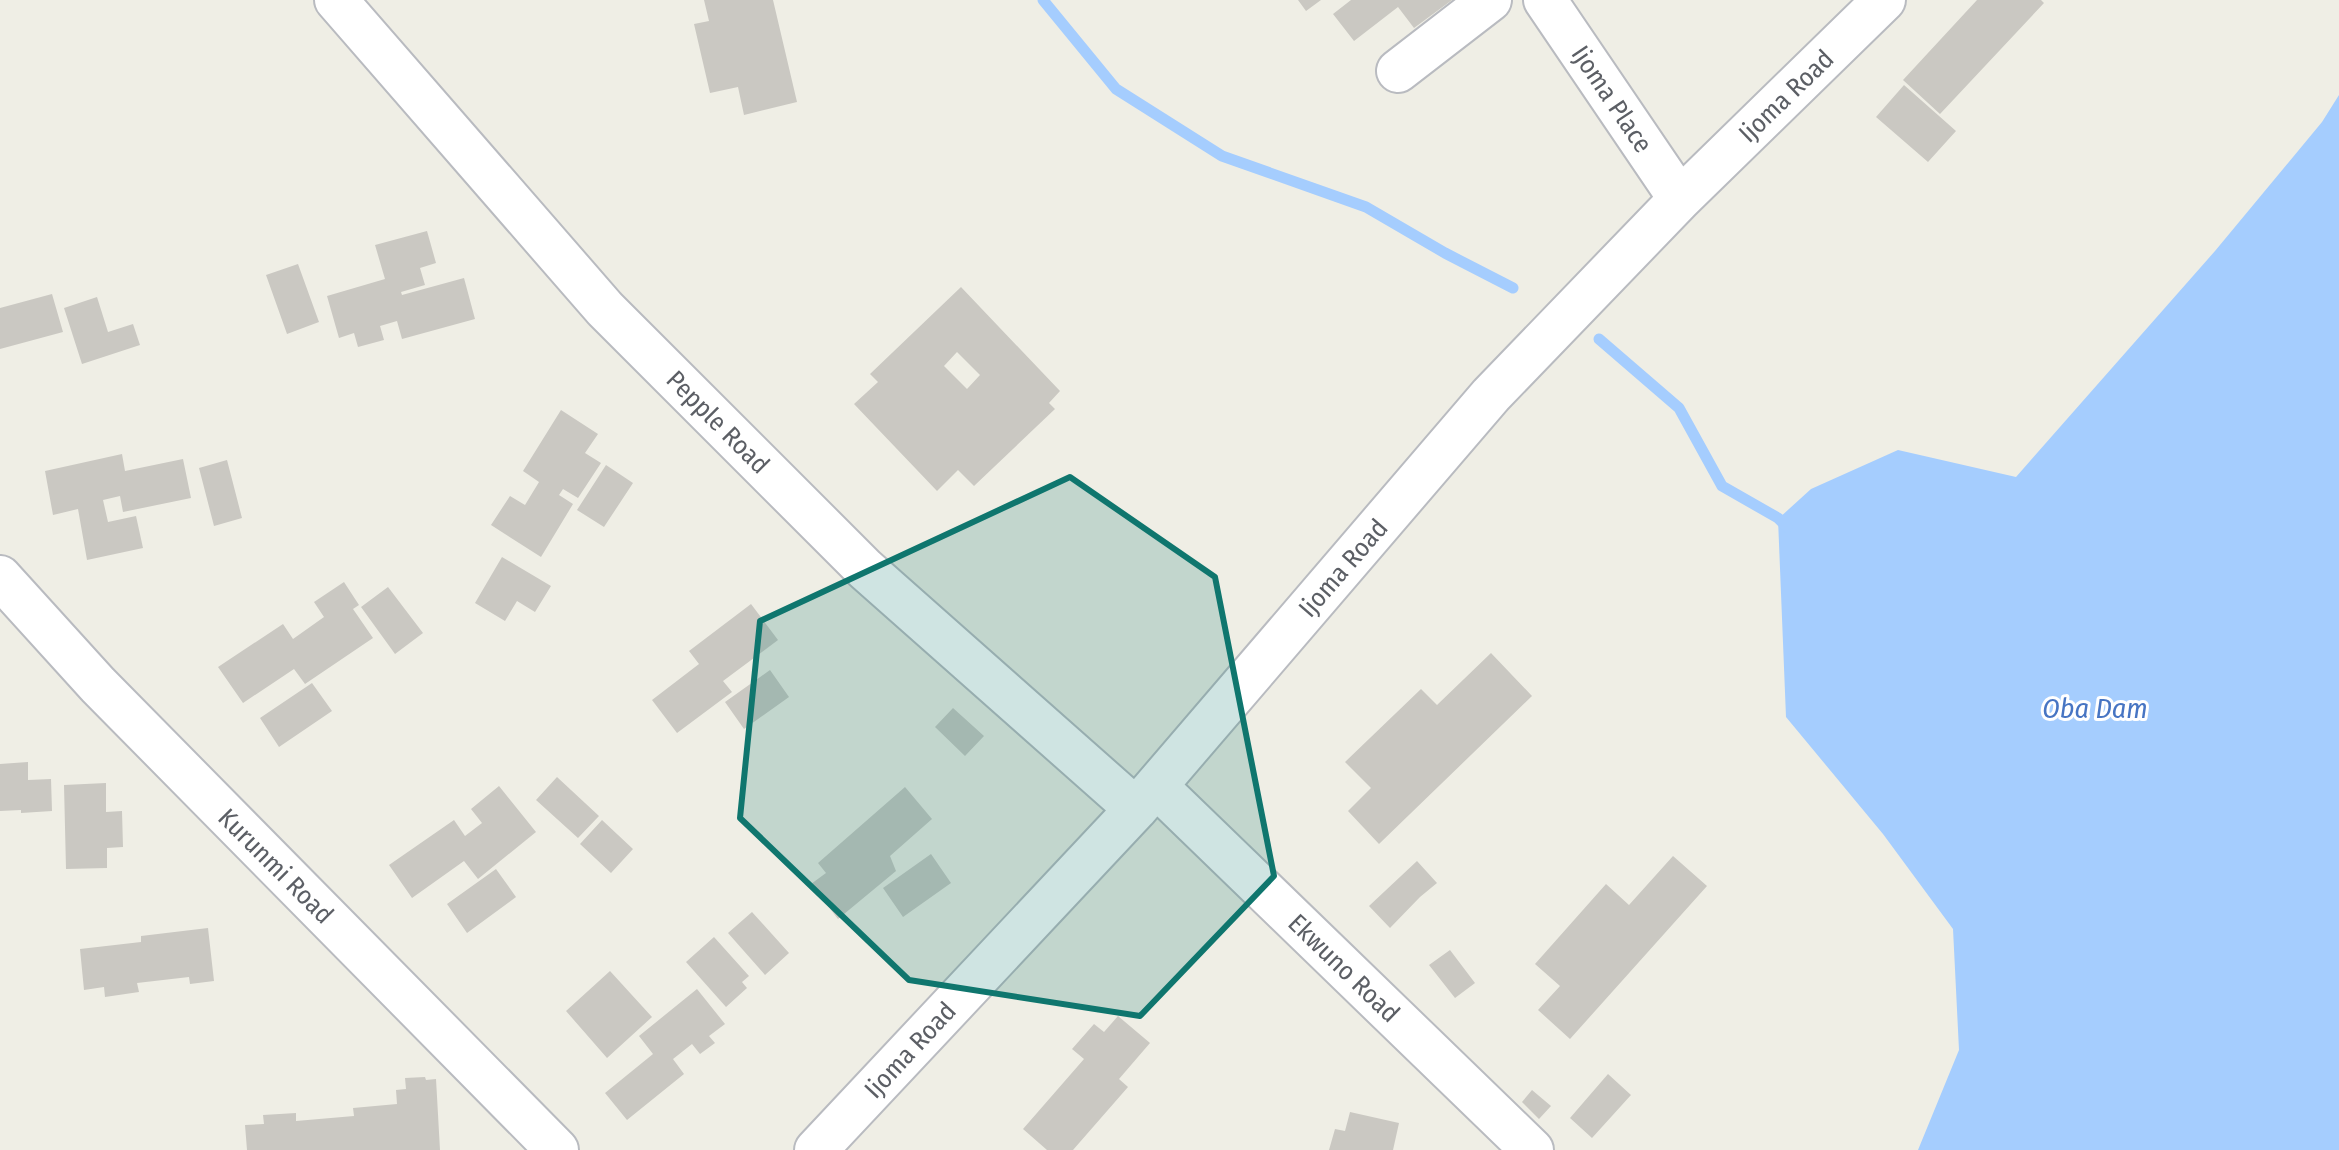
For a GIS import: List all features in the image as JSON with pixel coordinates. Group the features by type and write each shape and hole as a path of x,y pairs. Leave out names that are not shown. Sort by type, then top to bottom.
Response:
{"street":[{"name":"Pepple Road","path":"336,0 605,309 865,569 1146,797"},
{"path":"1398,71 1490,0"},
{"name":"Ijoma Place","path":"1545,0 1680,199"},
{"name":"Ijoma Road","path":"816,1150 1146,797 1491,395 1680,199 1884,0"},
{"name":"Kurunmi Road","path":"0,577 98,685 557,1150"},
{"name":"Ekwuno Road","path":"1146,797 1532,1150"}],"highlighted area":[{"path":"1070,477 1215,577 1274,876 1140,1016 909,980 740,818 760,621"}],"water":[{"name":"Oba Dam","path":"2339,95 2339,1150 1918,1150 1959,1050 1953,929 1883,834 1786,717 1778,519 1811,489 1898,450 2016,477 2215,251 2322,122"}],"building":[{"path":"704,0 773,0 797,102 744,115 738,87 710,93 694,24 709,21"},
{"path":"1298,0 1321,0 1306,11"},
{"path":"1351,0 1452,0 1414,28 1398,7 1354,41 1333,14"},
{"path":"1977,0 2041,0 2044,3 1940,114 1903,80"},
{"path":"1904,85 1956,131 1928,162 1876,117"},
{"path":"427,231 436,263 420,268 425,285 401,292 402,295 464,278 475,319 402,339 397,321 380,326 384,340 358,347 354,333 339,338 327,296 385,279 375,245"},
{"path":"298,264 319,322 287,334 266,275"},
{"path":"961,287 1060,391 1049,403 1055,409 974,486 958,470 937,491 854,404 878,382 870,374","holes":["957,352 980,375 967,389 944,366"]},
{"path":"52,294 63,332 0,349 0,308"},
{"path":"97,297 108,332 133,324 140,345 82,364 64,308"},
{"path":"561,410 598,434 585,453 601,463 578,498 563,489 559,495 573,504 541,557 491,525 510,496 525,505 539,482 523,471"},
{"path":"122,454 125,471 183,459 191,498 123,512 120,496 103,500 108,522 136,516 143,548 87,560 78,509 53,515 45,471"},
{"path":"227,460 242,518 214,526 199,468"},
{"path":"606,465 633,483 604,527 577,510"},
{"path":"502,557 551,586 535,612 517,601 505,621 475,603"},
{"path":"344,582 359,605 353,609 373,638 305,684 294,669 243,703 218,667 283,624 293,639 324,617 314,602"},
{"path":"388,587 423,633 395,654 361,607"},
{"path":"751,604 778,640 723,681 732,692 677,733 652,700 699,664 689,651"},
{"path":"1491,653 1532,696 1379,844 1348,811 1371,788 1345,762 1421,689 1437,705"},
{"path":"770,670 789,697 744,729 725,702"},
{"path":"312,683 332,711 279,747 260,718"},
{"path":"953,708 984,736 965,756 935,727"},
{"path":"28,762 28,780 51,779 52,811 0,811 0,764"},
{"path":"557,777 599,816 578,838 536,800"},
{"path":"106,783 106,812 122,811 123,847 107,848 107,868 66,869 64,785"},
{"path":"499,786 536,832 478,879 464,861 412,898 389,865 454,820 465,836 482,823 471,809"},
{"path":"905,787 932,819 890,856 896,871 838,919 811,884 826,873 818,863"},
{"path":"602,820 633,849 611,873 580,844"},
{"path":"931,854 951,883 903,917 883,888"},
{"path":"1673,856 1707,886 1570,1039 1538,1010 1560,986 1535,964 1606,884 1629,905"},
{"path":"1417,861 1437,883 1390,928 1369,906"},
{"path":"496,869 516,897 467,933 447,904"},
{"path":"752,912 789,953 765,975 728,933"},
{"path":"208,928 214,981 190,984 189,977 137,983 139,992 105,997 104,987 84,990 80,949 141,942 141,936"},
{"path":"714,937 749,976 742,982 747,988 726,1007 686,962"},
{"path":"1450,950 1475,983 1455,998 1429,965"},
{"path":"610,971 652,1017 607,1058 566,1011"},
{"path":"697,989 725,1024 709,1036 715,1043 700,1054 692,1044 673,1059 684,1074 627,1120 605,1093 653,1054 639,1036"},
{"path":"1118,1016 1150,1043 1119,1079 1128,1087 1073,1150 1047,1150 1023,1129 1084,1059 1072,1049 1094,1024 1104,1032"},
{"path":"1608,1074 1631,1095 1592,1138 1570,1118"},
{"path":"425,1077 426,1080 436,1079 440,1150 247,1150 245,1125 264,1124 263,1115 296,1113 296,1121 354,1116 353,1108 397,1104 396,1090 406,1089 405,1078"},
{"path":"1532,1090 1551,1106 1539,1119 1522,1102"},
{"path":"1350,1112 1399,1123 1393,1150 1329,1150 1335,1129 1345,1131"}],"waterway":[{"path":"1043,0 1116,89 1222,156 1366,207 1513,288"},
{"path":"1599,339 1679,408 1722,486 1778,518 1787,527"}]}
